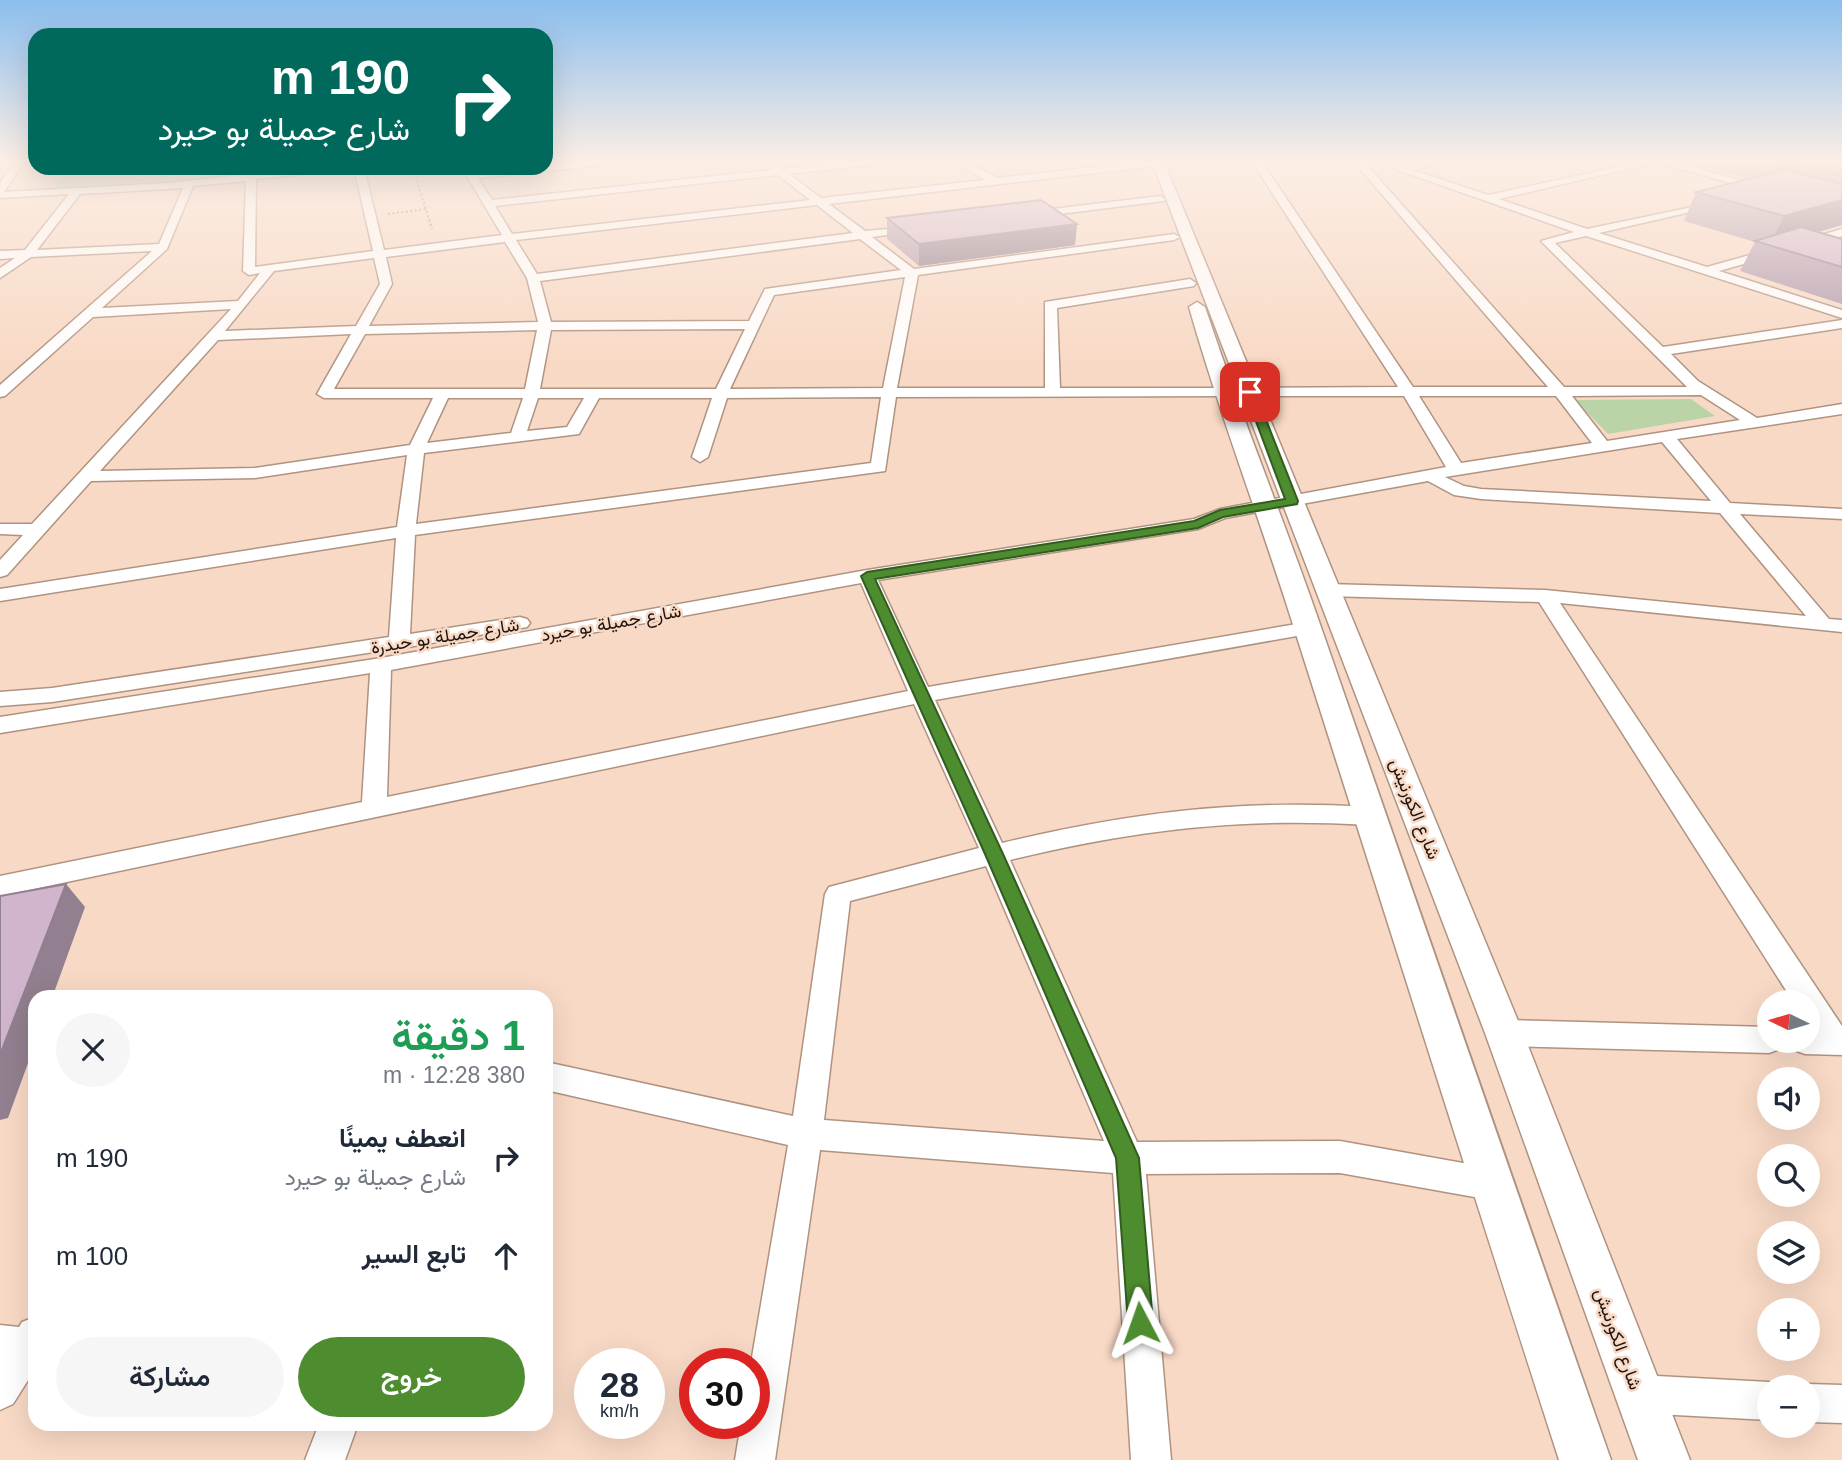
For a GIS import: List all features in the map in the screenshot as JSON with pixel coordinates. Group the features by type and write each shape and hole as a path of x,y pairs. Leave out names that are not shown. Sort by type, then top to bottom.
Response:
{"street":[{"path":"0,274 28,254 47,230"},
{"path":"0,393 163,247 170,230"},
{"path":"250,230 249,271 574,230"},
{"path":"374,230 386,284 324,394 1703,391"},
{"path":"503,230 533,278 545,325 532,393 517,438"},
{"path":"858,230 912,273"},
{"path":"533,278 901,230"},
{"name":"شارع الكورنيش","path":"1172,230 1190,282 1237,392"},
{"name":"شارع الكورنيش","path":"1178,230 1278,504 1308,628 1368,816 1585,1460"},
{"path":"1302,230 1409,392 1456,469"},
{"path":"1419,230 1560,391 1604,447"},
{"path":"1580,230 1842,314"},
{"path":"1594,230 1547,241 1703,391 1755,423"},
{"path":"1705,271 1842,232"},
{"path":"700,457 721,393 769,292 1174,237"},
{"path":"1790,246 1816,255"},
{"path":"0,255 163,247"},
{"path":"0,571 242,305 270,268"},
{"path":"0,595 406,531 879,467 889,393 912,273"},
{"path":"1053,392 1051,305 1190,282"},
{"path":"89,313 242,305"},
{"path":"1660,352 1842,324"},
{"path":"212,336 545,325 753,326"},
{"path":"88,476 255,473 416,449 573,431 594,393"},
{"path":"399,644 406,531 416,449 443,394"},
{"path":"1220,514 1456,469 1842,409"},
{"path":"1666,437 1725,508 1833,625"},
{"path":"1430,476 1460,491 1481,494 1842,514"},
{"name":"شارع الكورنيش","path":"1278,504 1327,590 1504,1033 1664,1460"},
{"name":"شارع جميلة بو حيدرة","path":"0,699 52,695 399,644 1194,509 1220,514"},
{"name":"شارع جميلة بو حيرد","path":"0,724 381,664 867,576 1198,524 1220,514"},
{"path":"0,529 35,530"},
{"path":"867,576 994,854 1128,1158 1151,1460"},
{"path":"1327,590 1545,596 1833,625"},
{"path":"1545,596 1839,1042"},
{"path":"0,886 922,695 1308,628"},
{"path":"374,809 381,664"},
{"path":"755,1460 806,1134 838,894 994,854 1169,818 1314,810 1368,816"},
{"path":"1504,1033 1757,1040"},
{"path":"1820,1041 1839,1042"},
{"path":"553,1078 806,1134 1128,1158 1340,1157 1491,1184"},
{"path":"0,1391 21,1342"},
{"path":"1638,1394 1757,1400"},
{"path":"1820,1404 1842,1405"},
{"path":"325,1460 336,1431"}],"path":[{"path":"432,230 437,246"}],"green space":[{"path":"1691,399 1715,416 1608,434 1575,400"}],"building":[{"path":"902,230 1029,230 919,244"},
{"path":"1791,230 1812,230 1842,239 1842,267 1755,241"},
{"path":"66,884 0,1055 0,896"}],"route":[{"path":"1140,1323 1128,1158 994,854 867,576 1198,524 1210,521 1220,514 1292,501 1250,392"}]}
